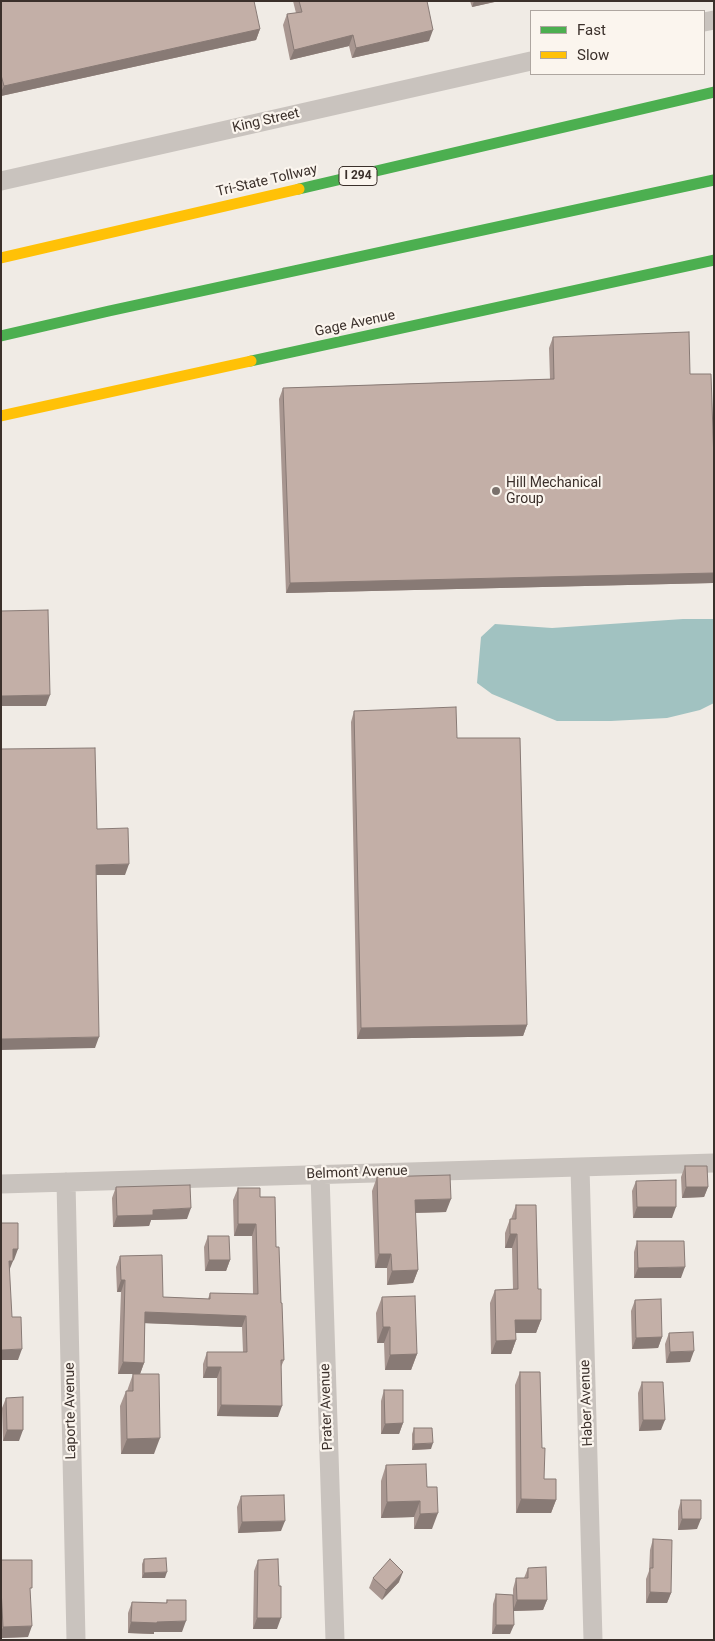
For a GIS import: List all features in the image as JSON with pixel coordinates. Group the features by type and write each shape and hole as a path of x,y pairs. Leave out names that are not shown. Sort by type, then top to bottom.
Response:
{"main road":[{"name":"Tri-State Tollway","path":"1,258 714,92"},
{"path":"1,336 714,180"},
{"name":"Gage Avenue","path":"1,416 714,260"}],"street":[{"name":"King Street","path":"1,181 530,61"},
{"name":"Belmont Avenue","path":"1,1184 714,1162"},
{"name":"Haber Avenue","path":"580,1167 593,1640"},
{"name":"Prater Avenue","path":"320,1174 335,1640"},
{"name":"Laporte Avenue","path":"66,1182 76,1640"}],"water":[{"path":"683,619 714,619 714,703 700,710 667,718 557,721 492,694 477,683 481,637 495,624 552,628"}],"building":[{"path":"1,1 254,1 260,29 4,86 1,75"},
{"path":"299,1 427,1 433,30 356,48 353,35 294,50 287,14 302,12"},
{"name":"Hill Mechanical Group","path":"689,332 690,374 711,374 714,462 714,573 290,583 283,388 554,379 553,337"},
{"path":"48,610 50,695 1,696 1,611"},
{"path":"456,707 457,738 520,738 527,1025 361,1028 354,711"},
{"path":"95,748 97,829 128,828 129,864 96,865 99,1037 1,1039 1,749"},
{"path":"685,1166 707,1166 708,1187 686,1187"},
{"path":"450,1175 451,1199 415,1200 418,1270 392,1271 391,1254 379,1254 377,1177"},
{"path":"676,1180 676,1207 637,1207 636,1181"},
{"path":"190,1185 191,1208 153,1210 153,1215 117,1216 116,1187"},
{"path":"238,1188 260,1188 260,1197 275,1197 276,1247 279,1247 284,1360 281,1360 282,1406 221,1405 221,1367 207,1367 207,1352 247,1352 246,1316 145,1312 144,1363 123,1362 125,1280 121,1280 120,1256 162,1255 163,1297 210,1299 210,1293 258,1294 256,1224 238,1224"},
{"path":"516,1205 536,1205 538,1289 541,1289 541,1320 515,1320 516,1340 496,1341 495,1290 518,1289 517,1234 510,1234 510,1219 516,1219"},
{"path":"1,1223 18,1223 18,1249 13,1249 13,1261 9,1261 12,1317 21,1317 22,1349 1,1350"},
{"path":"208,1236 229,1236 230,1260 209,1260"},
{"path":"637,1241 684,1241 685,1267 638,1268"},
{"path":"415,1296 417,1354 390,1355 390,1327 383,1327 382,1297"},
{"path":"661,1299 662,1337 636,1338 635,1300"},
{"path":"693,1332 694,1351 670,1352 669,1333"},
{"path":"520,1372 540,1372 542,1448 545,1448 544,1479 556,1479 556,1500 521,1499"},
{"path":"133,1374 159,1374 160,1438 127,1439 126,1391 133,1391"},
{"path":"642,1382 663,1382 665,1420 643,1420"},
{"path":"384,1390 403,1390 403,1423 385,1424"},
{"path":"23,1397 23,1430 7,1430 6,1398"},
{"path":"414,1428 432,1428 433,1443 414,1444"},
{"path":"426,1464 427,1487 437,1487 438,1513 420,1514 420,1501 387,1502 386,1465"},
{"path":"284,1495 285,1521 242,1522 241,1496"},
{"path":"681,1500 701,1500 701,1519 682,1519"},
{"path":"653,1539 672,1540 671,1593 650,1592 650,1568 653,1568"},
{"path":"166,1558 167,1572 144,1573 144,1559"},
{"path":"278,1559 279,1586 281,1586 281,1618 257,1618 258,1560"},
{"path":"390,1559 403,1572 386,1590 373,1578"},
{"path":"1,1560 32,1560 32,1588 30,1588 32,1626 3,1627"},
{"path":"546,1567 547,1600 517,1600 516,1578 528,1578 528,1568"},
{"path":"496,1594 513,1595 514,1625 496,1625"},
{"path":"167,1600 186,1600 186,1621 131,1622 132,1602 167,1603"}],"traffic: fast":[{"path":"299,189 714,92"},
{"path":"1,336 714,180"},
{"path":"251,361 714,260"}],"traffic: slow":[{"path":"1,258 299,189"},
{"path":"1,416 251,361"}],"place":[{"name":"Hill Mechanical Group","path":"496,491"}]}
